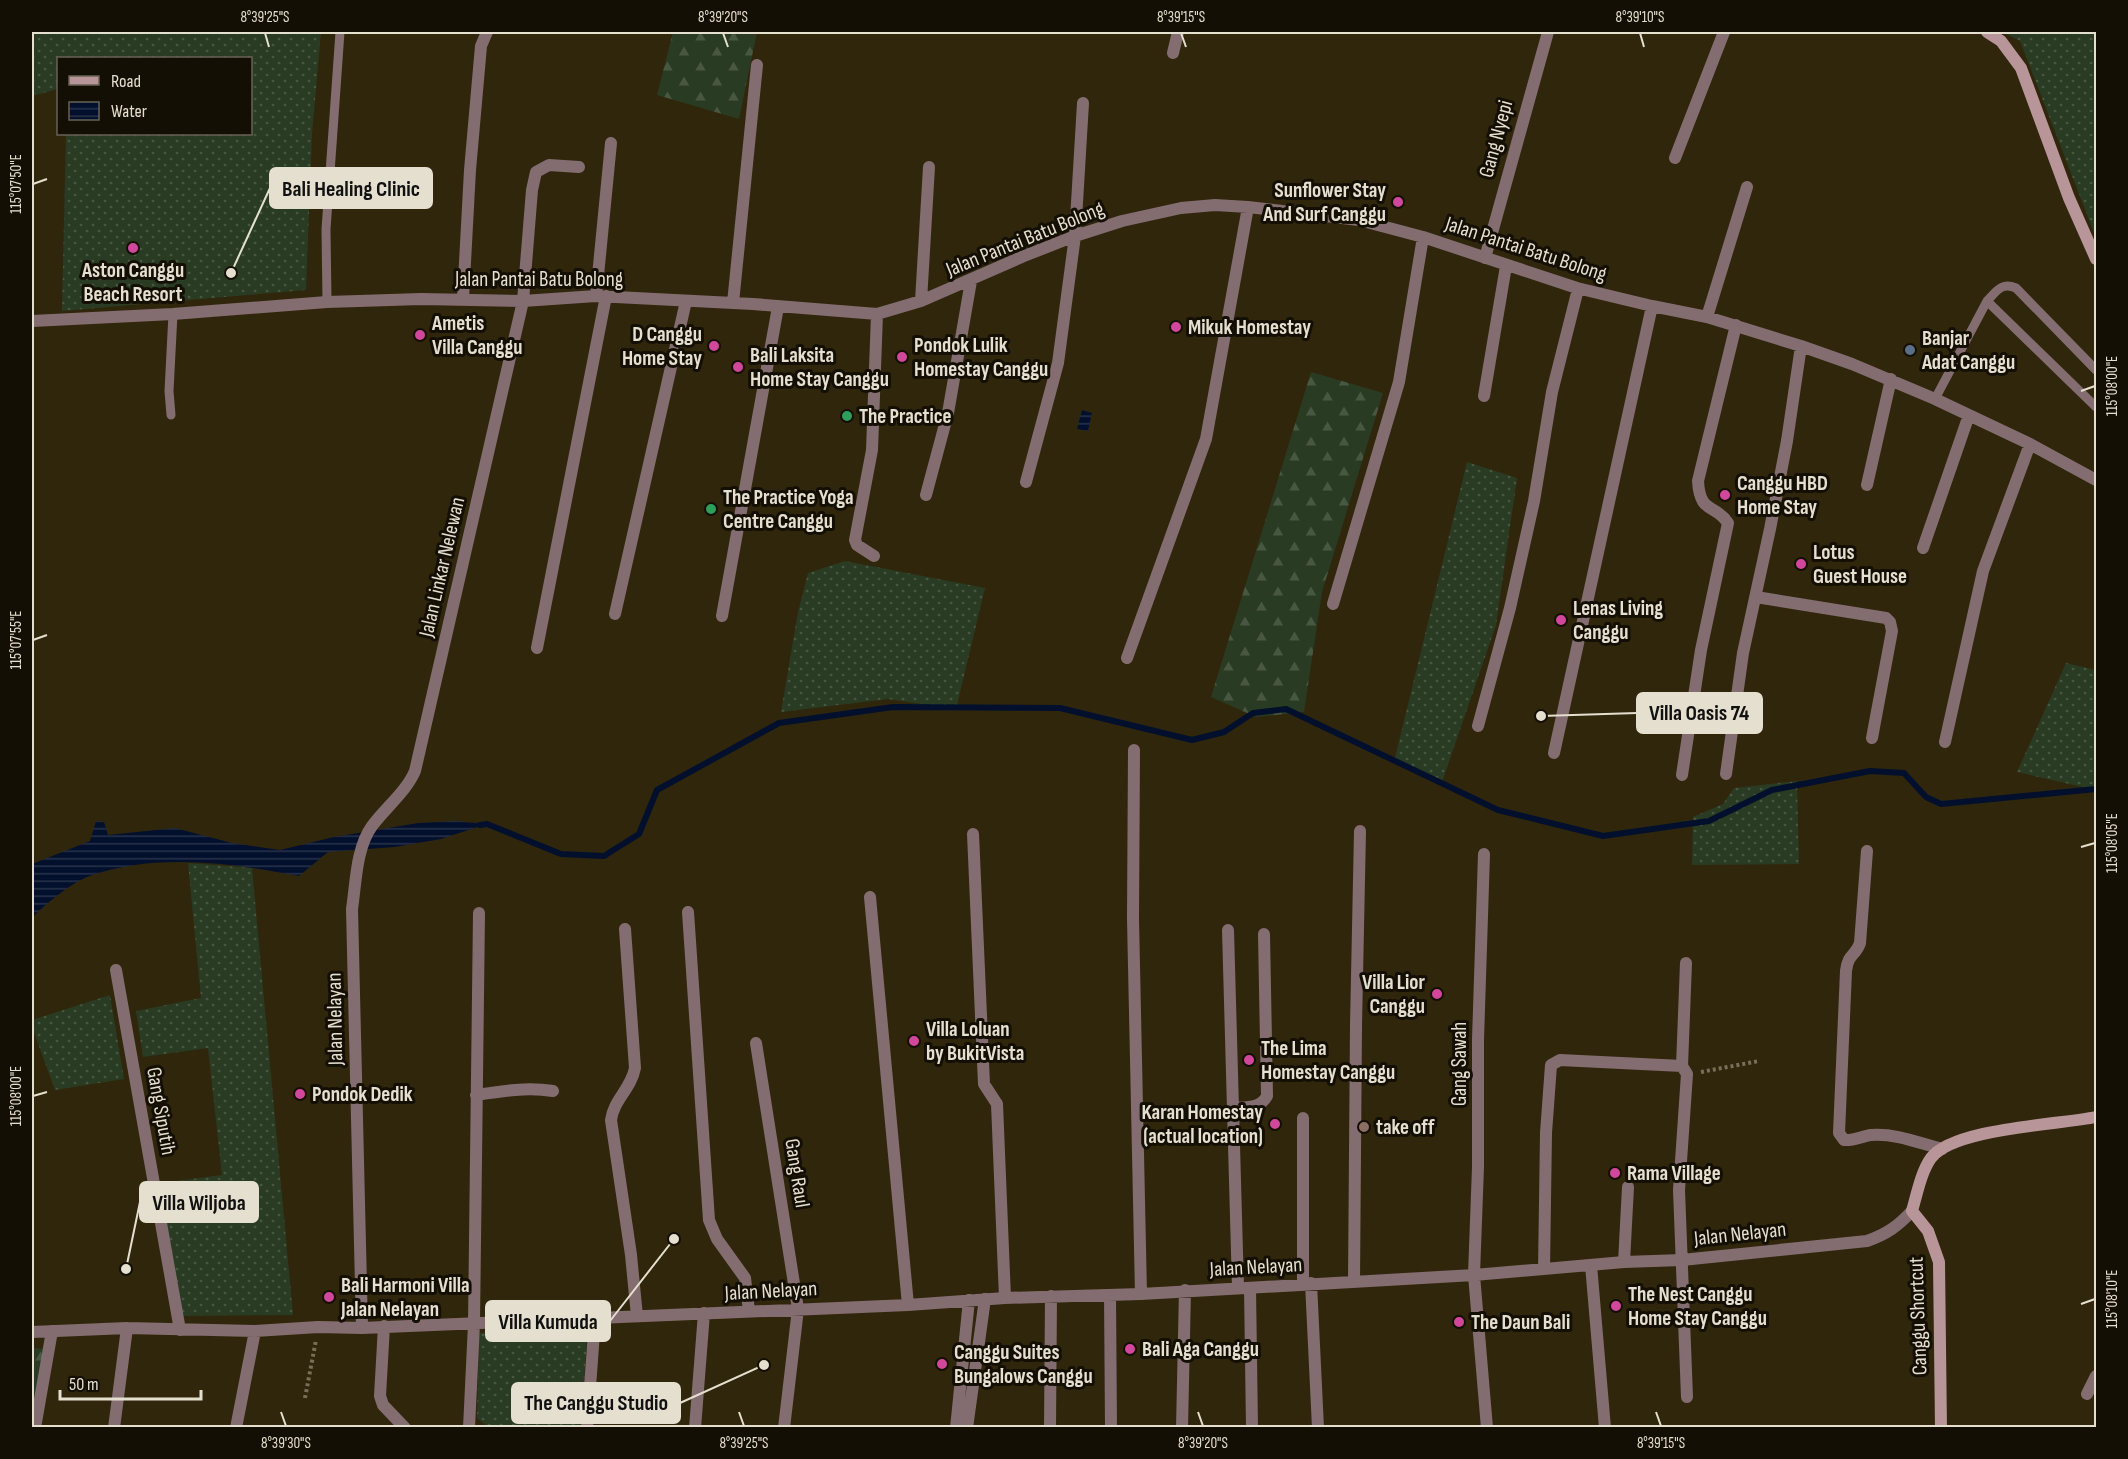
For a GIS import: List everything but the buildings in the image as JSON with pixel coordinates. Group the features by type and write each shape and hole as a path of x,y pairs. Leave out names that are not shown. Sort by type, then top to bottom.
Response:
{"street":[{"path":"463,299 481,45 487,32"},
{"path":"1173,53 1178,32"},
{"name":"Gang Nyepi","path":"1485,258 1548,32"},
{"path":"1675,158 1724,32"},
{"path":"1987,32 2001,41 2013,54 2021,68 2069,198 2097,259"},
{"path":"733,303 757,65"},
{"path":"1026,482 1058,363 1075,236 1083,103"},
{"path":"537,648 601,296 611,143"},
{"name":"Jalan Linkar Nelewan","path":"361,854 371,828 411,781 415,771 523,301 532,190 536,172 549,165 579,167"},
{"path":"921,302 929,167"},
{"path":"1707,317 1747,187"},
{"name":"Jalan Pantai Batu Bolong","path":"32,321 173,314 327,302 463,299 523,301 601,296 877,314 921,302 1024,256 1122,221 1181,208 1215,205 1248,207 1359,220 1423,237 1577,288 1736,325 1891,379 2030,444 2097,480"},
{"path":"1127,658 1206,439 1248,207"},
{"path":"1333,604 1399,382 1423,237"},
{"path":"1484,396 1506,266"},
{"path":"926,495 948,413 971,281"},
{"path":"1478,726 1510,608 1529,522 1552,392 1577,288"},
{"path":"615,614 686,301"},
{"path":"1554,753 1652,306"},
{"path":"722,616 778,307"},
{"path":"874,556 856,545 855,540 872,450 877,314"},
{"path":"1682,775 1701,650 1728,523 1725,518 1706,507 1699,495 1698,481 1736,325"},
{"path":"1726,774 1743,653 1785,452 1801,346"},
{"path":"1867,485 1891,379"},
{"path":"1923,548 1969,415"},
{"path":"1945,742 1983,572 2030,444"},
{"path":"1756,597 1886,618 1890,622 1892,631 1872,738"},
{"path":"1134,750 1132,919 1141,1294"},
{"path":"1354,1282 1360,831"},
{"path":"973,834 984,1084 997,1104 1005,1298"},
{"path":"1867,851 1860,943 1859,948 1847,959 1846,971 1839,1133 1844,1140 1852,1141 1870,1135 1889,1135 1942,1149 1962,1140 1996,1131 2097,1117"},
{"name":"Jalan Nelayan","path":"361,854 352,909 362,1328"},
{"name":"Gang Sawah","path":"1484,854 1474,1275 1487,1428"},
{"path":"870,897 908,1305"},
{"path":"688,912 709,1220 717,1239 745,1278 749,1311"},
{"path":"469,1428 474,1324 479,913"},
{"path":"625,929 635,1068 632,1082 615,1104 611,1120 631,1255 637,1316"},
{"path":"1228,930 1233,1108 1252,1428"},
{"path":"1233,1108 1256,1107 1263,1103 1267,1096 1264,934"},
{"path":"1686,963 1679,1190 1687,1397"},
{"name":"Gang Siputih","path":"116,970 180,1330"},
{"name":"Gang Raul","path":"756,1043 798,1309 784,1428"},
{"path":"1544,1269 1546,1133 1551,1065 1560,1060 1684,1070"},
{"path":"476,1095 523,1089 553,1091"},
{"path":"1304,1118 1307,1284 1318,1428"},
{"name":"Jalan Nelayan","path":"32,1332 127,1328 255,1331 595,1319 908,1305 1005,1298 1141,1294 1474,1275 1624,1262 1682,1260 1867,1241 1884,1235 1898,1226 1912,1211 1925,1170 1932,1158 1942,1149"},
{"path":"1624,1262 1628,1187"},
{"name":"Canggu Shortcut","path":"1912,1211 1928,1230 1939,1262 1941,1428"},
{"path":"1591,1265 1605,1428"},
{"path":"1182,1428 1185,1290"},
{"path":"1110,1295 1111,1428"},
{"path":"1050,1428 1051,1296"},
{"path":"967,1428 985,1299"},
{"path":"956,1428 969,1300"},
{"path":"695,1428 704,1313"},
{"path":"587,1428 595,1319"},
{"path":"384,1326 380,1396 383,1405 405,1428"},
{"path":"114,1428 127,1328"},
{"path":"35,1428 52,1331"},
{"path":"236,1428 255,1331"},
{"path":"2087,1394 2097,1376"}],"lane":[{"path":"327,302 326,229 340,32"},
{"path":"1935,399 1987,301 2002,286 2008,285 2016,288 2097,370"},
{"path":"1987,301 2097,407"},
{"path":"171,415 169,391 173,314"}],"path":[{"path":"1684,1070 1759,1060"},
{"path":"305,1398 318,1328"}],"green space":[{"path":"32,32 321,32 312,134 306,290 62,311 66,135 252,135 252,57 57,57 57,89 32,96"},
{"path":"673,32 757,32 739,119 657,95"},
{"path":"2002,32 2096,32 2096,238 2020,41"},
{"path":"1311,372 1383,393 1322,592 1304,712 1256,717 1211,697"},
{"path":"1467,462 1517,478 1496,625 1442,782 1394,762"},
{"path":"845,561 985,588 956,709 888,699 781,712 798,612 808,573"},
{"path":"2066,663 2096,670 2096,790 2017,772"},
{"path":"1797,781 1799,864 1692,865 1693,817 1723,804 1734,788"},
{"path":"188,863 252,868 293,1315 180,1316 153,1184 222,1175 208,1048 143,1057 136,1011 201,998"},
{"path":"110,995 124,1079 55,1090 32,1027 32,1020"},
{"path":"588,1324 581,1427 488,1427 477,1418 479,1333"},
{"path":"32,1348 45,1349 32,1415"}],"water":[{"path":"1082,410 1092,413 1088,431 1077,429"},
{"path":"96,821 104,822 108,835 175,828 232,843 280,850 334,837 418,823 455,821 487,824 441,839 395,847 328,852 299,876 247,867 193,862 139,864 113,869 87,877 73,885 50,901 32,918 32,864 90,841"}],"waterway":[{"path":"480,825 487,824 561,854 604,856 639,834 657,790 779,723 893,707 1060,708 1192,740 1224,732 1253,713 1286,709 1498,810 1603,836 1709,821 1772,790 1870,771 1904,773 1926,797 1941,804 2096,789"}],"place":[{"name":"Sunflower Stay And Surf Canggu","path":"1398,202"},
{"name":"Aston Canggu Beach Resort","path":"133,248"},
{"name":"Bali Healing Clinic","path":"231,273"},
{"name":"Mikuk Homestay","path":"1176,327"},
{"name":"Ametis Villa Canggu","path":"420,335"},
{"name":"D Canggu Home Stay","path":"714,346"},
{"name":"Banjar Adat Canggu","path":"1910,350"},
{"name":"Pondok Lulik Homestay Canggu","path":"902,357"},
{"name":"Bali Laksita Home Stay Canggu","path":"738,367"},
{"name":"The Practice","path":"847,416"},
{"name":"Canggu HBD Home Stay","path":"1725,495"},
{"name":"The Practice Yoga Centre Canggu","path":"711,509"},
{"name":"Lotus Guest House","path":"1801,564"},
{"name":"Lenas Living Canggu","path":"1561,620"},
{"name":"Villa Oasis 74","path":"1541,716"},
{"name":"Villa Lior Canggu","path":"1437,994"},
{"name":"Villa Loluan by BukitVista","path":"914,1041"},
{"name":"The Lima Homestay Canggu","path":"1249,1060"},
{"name":"Pondok Dedik","path":"300,1094"},
{"name":"Karan Homestay (actual location)","path":"1275,1124"},
{"name":"take off","path":"1364,1127"},
{"name":"Rama Village","path":"1615,1173"},
{"name":"Villa Kumuda","path":"674,1239"},
{"name":"Villa Wiljoba","path":"126,1269"},
{"name":"Bali Harmoni Villa Jalan Nelayan","path":"329,1297"},
{"name":"The Nest Canggu Home Stay Canggu","path":"1616,1306"},
{"name":"The Daun Bali","path":"1459,1322"},
{"name":"Bali Aga Canggu","path":"1130,1349"},
{"name":"Canggu Suites Bungalows Canggu","path":"942,1364"},
{"name":"The Canggu Studio","path":"764,1365"}]}
